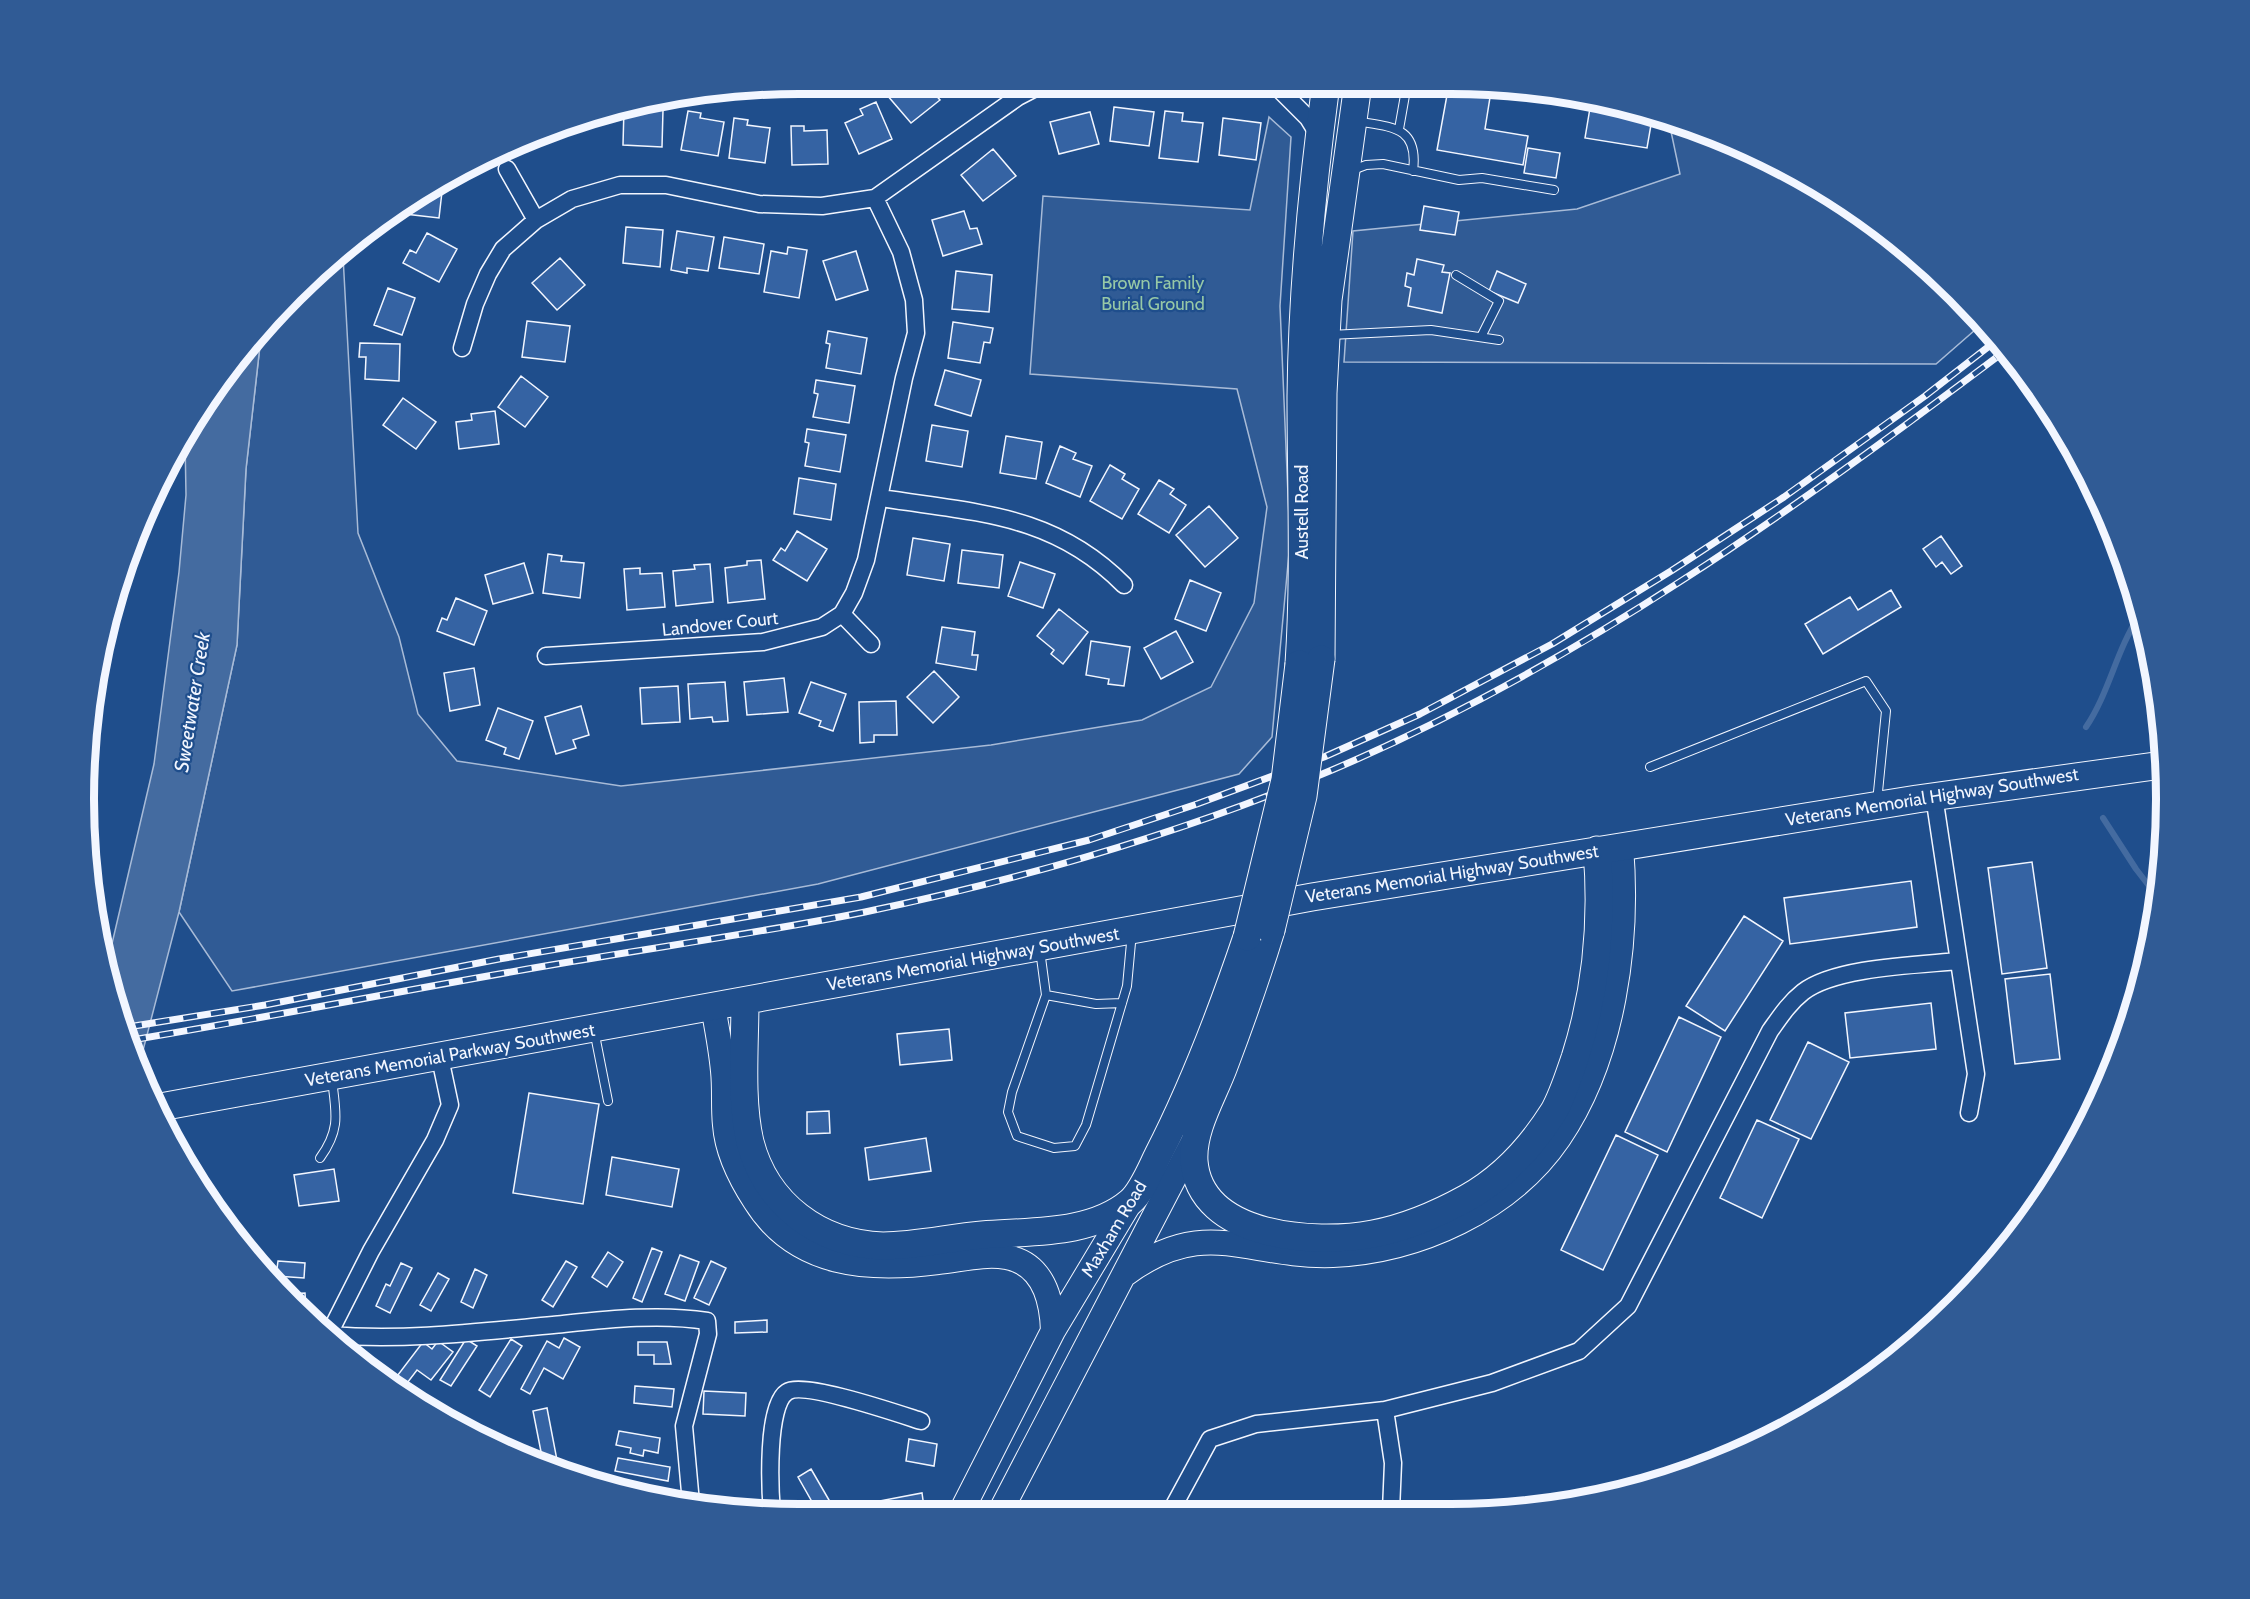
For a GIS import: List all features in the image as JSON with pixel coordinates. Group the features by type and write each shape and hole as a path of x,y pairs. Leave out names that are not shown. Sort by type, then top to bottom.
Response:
{"main road":[{"name":"Austell Road","path":"1259,934 1303,796 1310,662 1303,586 1302,382 1308,240 1325,94"},
{"name":"Austell Road","path":"1310,662 1324,600 1323,393 1327,335 1343,177 1356,94"},
{"name":"Veterans Memorial Highway Southwest","path":"745,1001 1312,897 1876,805 2155,766"},
{"path":"1195,1138 1197,1175 1212,1204 1232,1220 1251,1228 1328,1237 1386,1231 1443,1211 1487,1185 1522,1153 1542,1128 1555,1108 1571,1070 1587,1014 1597,958 1601,898 1609,848"},
{"path":"1124,1275 1159,1252 1192,1243 1228,1243 1332,1255 1384,1248 1444,1229 1490,1205 1510,1189 1558,1139 1578,1104 1596,1059 1611,1002 1623,914 1609,848"},
{"name":"Maxham Road","path":"1004,1504 1195,1138 1259,934"},
{"name":"Maxham Road","path":"965,1504 1053,1331 1170,1131 1238,998"},
{"path":"745,1001 747,1117 754,1154 769,1183 788,1209 816,1230 861,1244 904,1244 1071,1227 1111,1213 1131,1201"},
{"name":"Veterans Memorial Parkway Southwest","path":"165,1107 745,1001"},
{"path":"713,1008 723,1074 725,1128 729,1147 738,1172 755,1203 779,1230 810,1250 862,1266 897,1267 994,1256 1019,1261 1031,1269 1044,1286 1052,1309 1053,1331"}],"street":[{"path":"462,348 475,304 488,274 503,249 536,220 572,198 620,185 666,185 759,204 822,206 875,198 1024,94"},
{"path":"1288,94 1308,118 1319,136"},
{"path":"507,169 536,220"},
{"path":"871,644 842,614 854,593 866,560 881,498 904,378 916,333 914,300 901,252 875,198"},
{"path":"881,498 1029,524 1072,543 1100,561 1124,585"},
{"name":"Landover Court","path":"546,656 763,642 822,627 842,614"},
{"path":"1934,796 1976,1074 1969,1113"},
{"path":"1174,1504 1210,1439 1256,1424 1385,1410 1492,1383 1579,1351 1628,1306 1770,1031 1785,1008 1804,991 1825,981 1871,970 1959,961"},
{"path":"333,1328 371,1251 435,1140 450,1105 440,1058"},
{"path":"342,1336 372,1338 446,1335 616,1320 707,1321 708,1334 684,1426 690,1495"},
{"path":"772,1503 774,1418 780,1400 786,1392 793,1389 819,1391 921,1421"},
{"path":"1385,1410 1394,1463 1391,1504"}],"lane":[{"path":"1399,129 1405,94"},
{"path":"1352,120 1399,129 1408,136 1415,152 1413,171"},
{"path":"1343,177 1350,171 1366,165 1383,164 1459,180 1489,179 1554,190"},
{"path":"1456,275 1498,302 1481,337"},
{"path":"1327,335 1431,330 1499,340"},
{"path":"1650,767 1866,681 1886,711 1876,805"},
{"path":"1040,947 1046,995 1012,1092 1008,1113 1017,1136 1054,1148 1075,1146 1086,1125 1127,986 1132,930"},
{"path":"1046,995 1096,1004 1122,1003"},
{"path":"594,1030 608,1101"},
{"path":"320,1158 332,1141 337,1120 331,1077"}],"green space":[{"name":"Brown Family Burial Ground","path":"1269,117 1291,137 1280,306 1290,542 1272,737 1239,774 818,884 232,991 179,912 237,645 246,469 260,346 301,301 343,262 358,533 399,637 418,714 457,761 621,786 991,745 1142,720 1211,687 1254,603 1267,507 1237,389 1030,374 1043,196 1250,210"},
{"path":"1671,130 1720,148 1762,167 1842,213 1915,269 1976,329 1936,364 1344,362 1353,231 1577,209 1680,174"}],"water":[{"name":"Sweetwater Creek","path":"260,346 246,469 237,645 179,912 142,1053 132,1026 111,949 154,764 179,572 186,495 185,454 213,408"}],"building":[{"path":"935,94 940,100 911,123 887,95"},
{"path":"1447,94 1490,96 1485,129 1528,136 1523,165 1437,150"},
{"path":"876,102 892,139 859,154 845,123 863,115 860,109"},
{"path":"1114,107 1154,112 1149,146 1110,141"},
{"path":"1590,108 1651,124 1647,148 1585,138"},
{"path":"663,110 662,147 623,145 624,117"},
{"path":"688,111 701,113 700,118 724,122 718,156 681,150"},
{"path":"1165,111 1183,113 1182,121 1203,123 1198,162 1159,158"},
{"path":"1090,112 1099,144 1059,154 1050,122"},
{"path":"734,118 748,120 747,125 770,128 765,163 729,158"},
{"path":"1223,118 1261,123 1256,160 1219,155"},
{"path":"791,126 804,126 804,131 827,130 828,164 792,165"},
{"path":"1528,148 1560,153 1556,178 1524,173"},
{"path":"993,149 1016,176 983,201 961,175"},
{"path":"442,192 439,218 406,214"},
{"path":"1424,206 1459,212 1455,235 1420,230"},
{"path":"964,211 970,229 977,228 982,244 943,256 932,220"},
{"path":"626,227 663,230 660,267 623,263"},
{"path":"677,231 714,237 708,271 687,268 687,273 671,270"},
{"path":"427,233 457,249 439,282 403,263 410,250 416,253"},
{"path":"724,237 764,244 759,274 719,268"},
{"path":"788,247 807,250 799,298 764,292 771,251 787,254"},
{"path":"856,251 868,290 836,300 823,261"},
{"path":"560,258 585,285 557,310 532,283"},
{"path":"1417,259 1444,265 1442,272 1450,273 1442,313 1408,306 1411,288 1405,286 1407,273 1414,275"},
{"path":"956,271 992,275 989,312 952,309"},
{"path":"1497,271 1526,284 1518,303 1489,291"},
{"path":"388,288 415,298 402,335 374,325"},
{"path":"527,321 570,326 565,362 522,357"},
{"path":"953,322 993,328 990,343 984,342 980,363 948,358"},
{"path":"828,331 867,338 861,374 826,368 830,344 826,343"},
{"path":"360,343 400,344 399,381 365,379 366,357 359,357"},
{"path":"945,370 981,380 971,416 935,405"},
{"path":"521,376 548,397 525,427 498,407"},
{"path":"816,380 855,386 849,423 813,417 818,394 814,393"},
{"path":"403,398 436,422 416,449 383,425"},
{"path":"495,411 499,444 459,449 456,422 472,420 471,414"},
{"path":"932,425 968,431 962,467 926,461"},
{"path":"807,429 846,435 840,472 805,466 809,443 805,442"},
{"path":"1006,436 1042,442 1036,479 1000,473"},
{"path":"1060,446 1076,453 1073,459 1092,466 1080,497 1046,483"},
{"path":"1110,465 1125,474 1122,479 1139,489 1122,519 1090,501"},
{"path":"799,478 836,484 831,520 794,514"},
{"path":"1159,480 1174,489 1170,494 1186,505 1169,533 1138,514"},
{"path":"1209,506 1238,538 1205,567 1176,535"},
{"path":"797,531 827,549 807,581 773,560 781,548 785,551"},
{"path":"1941,536 1962,566 1951,574 1942,562 1936,567 1923,549"},
{"path":"913,538 950,544 944,581 907,575"},
{"path":"962,550 1003,555 999,588 958,583"},
{"path":"548,554 562,556 561,561 584,563 580,598 543,593"},
{"path":"761,560 765,599 728,603 725,568 747,565 747,561"},
{"path":"1020,562 1055,574 1043,608 1008,596"},
{"path":"524,563 533,593 493,604 485,575"},
{"path":"710,564 713,602 676,606 673,571 695,569 694,565"},
{"path":"640,568 640,574 662,573 665,607 627,610 624,569"},
{"path":"1190,580 1221,593 1206,631 1175,619"},
{"path":"1891,590 1901,607 1823,654 1805,624 1850,597 1858,610"},
{"path":"456,598 487,611 474,645 437,631 442,618 447,620"},
{"path":"1059,609 1088,632 1063,664 1051,654 1054,650 1037,636"},
{"path":"942,627 975,632 972,655 978,655 976,670 936,663"},
{"path":"1176,631 1193,662 1161,679 1144,648"},
{"path":"1091,641 1130,647 1124,686 1108,684 1109,679 1086,675"},
{"path":"474,668 480,705 450,711 444,673"},
{"path":"934,671 959,697 933,723 907,697"},
{"path":"784,678 788,712 747,715 744,682"},
{"path":"725,682 728,721 713,722 712,717 690,719 688,684"},
{"path":"811,682 846,694 833,731 819,726 821,721 799,713"},
{"path":"678,686 680,722 642,724 640,688"},
{"path":"896,701 897,735 874,735 874,742 860,743 859,702"},
{"path":"581,706 589,735 573,740 576,748 556,754 545,717"},
{"path":"498,708 533,721 519,759 504,754 506,748 486,740"},
{"path":"2032,862 2047,968 2002,974 1988,868"},
{"path":"1911,881 1917,927 1790,944 1784,898"},
{"path":"1744,916 1783,941 1725,1031 1686,1006"},
{"path":"2050,974 2060,1059 2015,1064 2005,979"},
{"path":"1931,1003 1936,1049 1850,1058 1845,1013"},
{"path":"1679,1017 1721,1037 1667,1152 1625,1132"},
{"path":"949,1029 952,1060 900,1065 897,1034"},
{"path":"1808,1042 1849,1062 1811,1139 1770,1120"},
{"path":"529,1093 599,1104 583,1204 513,1193"},
{"path":"829,1111 830,1133 807,1134 807,1112"},
{"path":"1757,1120 1799,1139 1762,1218 1720,1198"},
{"path":"1616,1135 1658,1155 1603,1270 1561,1250"},
{"path":"926,1138 931,1171 869,1180 865,1148"},
{"path":"612,1157 679,1169 672,1207 606,1195"},
{"path":"334,1169 339,1201 299,1206 294,1175"},
{"path":"652,1248 662,1252 642,1302 633,1298"},
{"path":"608,1252 623,1262 607,1287 592,1277"},
{"path":"680,1255 699,1262 685,1301 665,1294"},
{"path":"278,1261 305,1263 304,1278 281,1276 277,1272"},
{"path":"566,1261 577,1267 553,1307 542,1300"},
{"path":"711,1261 726,1268 709,1305 694,1298"},
{"path":"401,1263 412,1268 390,1313 376,1306 386,1284 390,1286"},
{"path":"475,1269 487,1275 473,1308 461,1302"},
{"path":"438,1273 449,1279 431,1311 420,1305"},
{"path":"297,1293 305,1293 306,1302 301,1298"},
{"path":"767,1320 767,1332 735,1333 735,1322"},
{"path":"564,1338 580,1347 563,1379 544,1368 530,1394 521,1389 547,1341 559,1348"},
{"path":"466,1339 477,1346 451,1386 440,1380"},
{"path":"511,1339 522,1346 490,1397 479,1390"},
{"path":"438,1341 453,1352 431,1380 417,1370 406,1385 396,1377 423,1342 432,1349"},
{"path":"638,1342 667,1342 671,1364 654,1364 654,1355 638,1355"},
{"path":"635,1386 674,1389 672,1407 634,1403"},
{"path":"704,1391 746,1393 745,1416 703,1414"},
{"path":"547,1408 557,1460 542,1455 533,1411"},
{"path":"619,1431 660,1438 658,1453 644,1450 643,1456 630,1453 631,1448 616,1445"},
{"path":"909,1439 937,1444 934,1466 906,1461"},
{"path":"618,1458 670,1467 668,1481 615,1471"},
{"path":"811,1469 829,1500 821,1504 813,1504 798,1477"},
{"path":"922,1493 924,1504 874,1504 874,1502"}],"waterway":[{"path":"2086,727 2101,700 2133,626"},
{"path":"2103,818 2150,887"}],"railway":[{"path":"132,1026 265,1005 499,959 861,897 1089,840 1197,804 1324,757 1420,714 1552,644 1671,571 1784,497 1925,396 1990,346"},
{"path":"137,1039 509,972 865,912 984,885 1102,852 1276,793 1423,729 1597,634 1763,526 1845,469 1998,356"}]}
